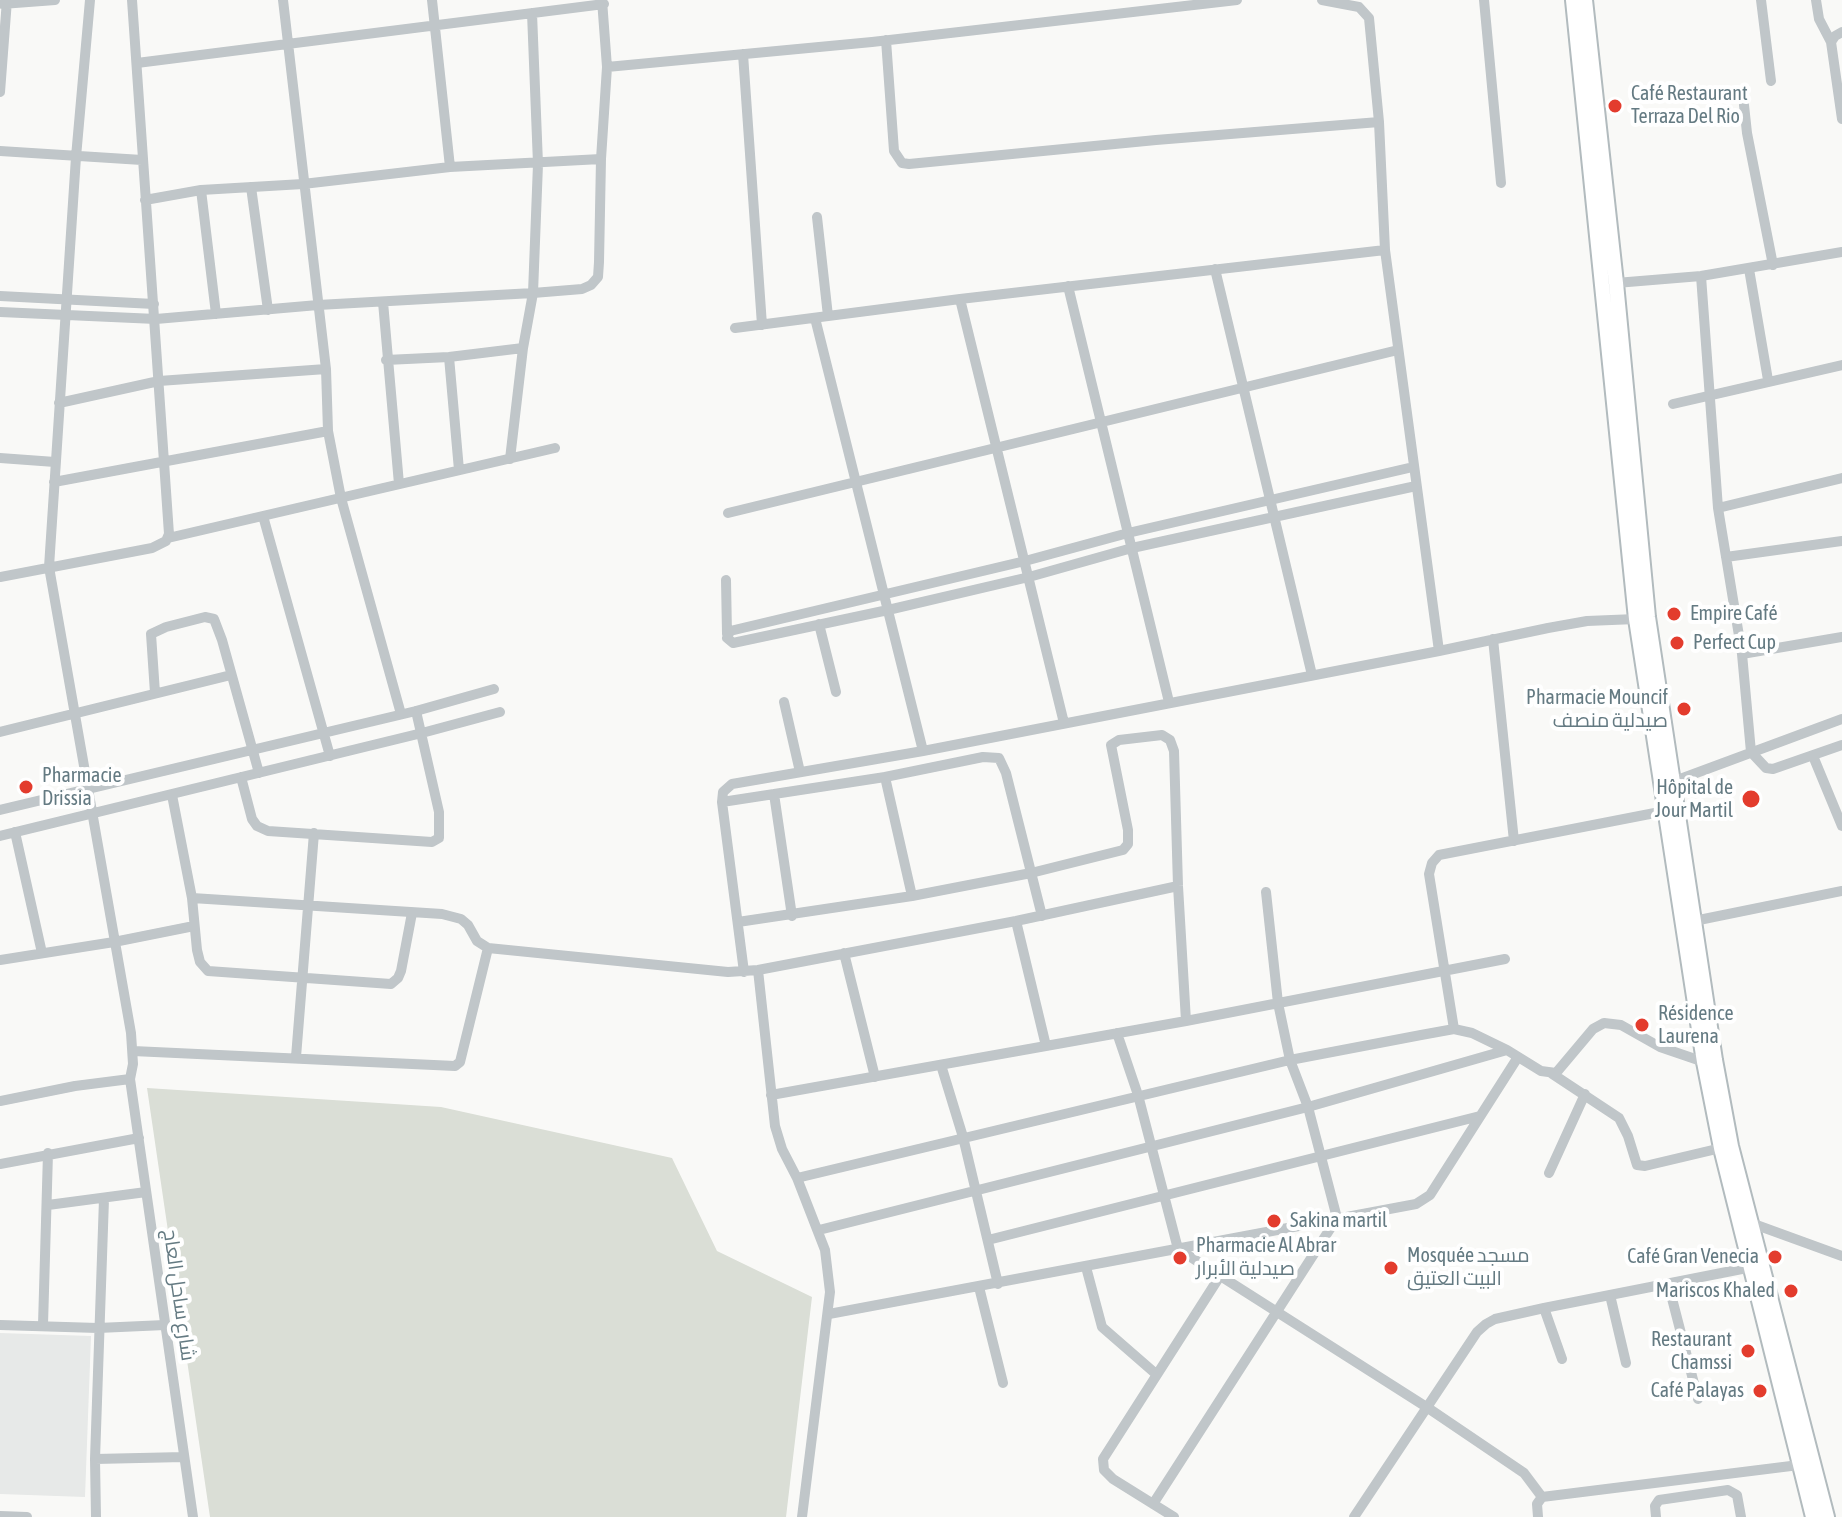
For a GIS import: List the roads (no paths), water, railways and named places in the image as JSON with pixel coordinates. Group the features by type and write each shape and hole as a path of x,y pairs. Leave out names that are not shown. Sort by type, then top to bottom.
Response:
{"street":[{"path":"0,92 5,3 55,0"},
{"name":"شارع ساحل العاج","path":"90,0 76,157 49,567 133,1051 130,1079 193,1517"},
{"path":"132,0 156,319 168,538"},
{"path":"283,0 326,369 328,431 341,498 401,714"},
{"path":"432,0 450,167"},
{"path":"607,67 886,40 1237,0"},
{"path":"1322,0 1359,7 1369,18 1379,122 1385,250 1439,651"},
{"path":"1484,0 1501,183"},
{"path":"1573,0 1636,619 1704,1062 1721,1148 1746,1224 1827,1517"},
{"path":"1585,0 1648,617 1672,782 1752,1267 1813,1517"},
{"path":"1761,0 1771,81"},
{"path":"1816,0 1819,19 1831,42 1842,119"},
{"path":"0,312 156,319 318,305 582,289 598,277 607,67 603,2 137,63"},
{"path":"510,459 533,293 538,164 532,13"},
{"path":"1831,42 1842,32"},
{"path":"886,40 894,151 902,163 1017,156 1156,140 1379,122"},
{"path":"743,54 762,325"},
{"path":"1744,105 1773,265"},
{"path":"0,151 142,160"},
{"path":"145,200 201,190 303,184 450,167 601,159"},
{"path":"251,187 268,310"},
{"path":"201,190 216,314"},
{"path":"817,217 828,316"},
{"path":"735,328 1385,250"},
{"path":"1616,283 1701,276 1842,252"},
{"path":"1215,269 1312,675"},
{"path":"1749,269 1768,380"},
{"path":"1701,276 1718,508 1742,654 1751,752 1766,768 1773,769 1842,745"},
{"path":"1068,286 1169,702"},
{"path":"0,296 154,304"},
{"path":"960,299 1064,723"},
{"path":"383,302 399,484"},
{"path":"815,318 923,751"},
{"path":"386,360 449,357 523,348"},
{"path":"728,513 1398,350"},
{"path":"449,357 459,470"},
{"path":"1673,404 1842,365"},
{"path":"59,403 159,381 326,369"},
{"path":"54,482 328,431"},
{"path":"0,577 152,548 168,538 555,448"},
{"path":"0,458 55,462"},
{"path":"727,634 1128,533 1413,467"},
{"path":"1718,508 1842,478"},
{"path":"726,580 727,634 729,642 733,643 1029,577 1132,548 1416,486"},
{"path":"263,516 330,756"},
{"path":"1726,557 1842,541"},
{"path":"155,693 151,634 166,627 211,617 216,622 259,773"},
{"path":"744,972 722,802 723,792 732,784 923,751 1587,621 1636,619"},
{"path":"819,624 836,692"},
{"path":"1742,654 1842,637"},
{"path":"1493,639 1514,841"},
{"path":"0,732 231,675"},
{"path":"0,810 416,711 494,689"},
{"path":"784,702 800,772"},
{"path":"241,777 252,819 257,826 268,831 424,842 436,840 439,812 416,711"},
{"path":"0,836 500,712"},
{"path":"1672,782 1842,719"},
{"path":"738,922 912,896 1113,854 1127,847 1128,830 1111,745 1119,740 1157,734 1170,740 1174,751 1186,1021"},
{"path":"1813,756 1842,826"},
{"path":"722,802 885,777 983,757 999,758 1006,773 1042,916"},
{"path":"885,777 912,896"},
{"path":"774,794 792,916"},
{"path":"172,795 192,898 200,962 208,971 384,985 395,982 401,971 412,913"},
{"path":"1454,1029 1429,874 1432,863 1439,855 1665,811"},
{"path":"15,832 42,953"},
{"path":"296,1057 314,833"},
{"path":"192,898 442,914 461,919 477,941 488,948 744,972 1042,916 1178,886"},
{"path":"1694,921 1842,891"},
{"path":"1153,1504 1337,1218 1308,1107 1290,1060 1278,1003 1266,892"},
{"path":"1016,921 1046,1046"},
{"path":"0,960 194,926"},
{"path":"133,1051 456,1065 460,1062 488,948"},
{"path":"844,953 875,1077"},
{"path":"771,1095 1186,1021 1505,959"},
{"path":"758,970 778,1139 819,1230 829,1269 829,1314 802,1517"},
{"path":"1551,1073 1562,1069 1593,1029 1604,1023 1621,1025 1660,1047 1704,1062"},
{"path":"797,1178 1290,1060 1454,1029 1472,1033 1541,1071 1551,1073 1619,1118 1637,1165 1645,1166 1721,1148"},
{"path":"1117,1033 1138,1095 1178,1249 1524,1473 1542,1497"},
{"path":"819,1230 1308,1107 1507,1050"},
{"path":"829,1314 1337,1218 1406,1208 1430,1195 1518,1057"},
{"path":"941,1065 963,1137 998,1284"},
{"path":"0,1101 130,1079"},
{"path":"1549,1173 1585,1094"},
{"path":"988,1240 1480,1116"},
{"path":"0,1164 139,1138"},
{"path":"43,1325 48,1153"},
{"path":"48,1205 146,1192"},
{"path":"96,1517 98,1328 104,1199"},
{"path":"1746,1224 1842,1256"},
{"path":"1086,1267 1102,1327 1156,1374"},
{"path":"1354,1517 1477,1332 1495,1319 1752,1267"},
{"path":"1174,1517 1113,1479 1104,1470 1103,1459 1220,1276"},
{"path":"1668,1283 1698,1399"},
{"path":"979,1287 1003,1383"},
{"path":"1610,1295 1626,1363"},
{"path":"1544,1308 1562,1359"},
{"path":"0,1325 98,1328 165,1325"},
{"path":"95,1459 184,1457"},
{"path":"1538,1517 1537,1504 1542,1497 1799,1465"},
{"path":"1656,1517 1655,1506 1659,1500 1728,1490 1737,1495 1741,1517"},
{"path":"0,1516 27,1517"}],"place":[{"name":"Café Restaurant Terraza Del Rio","path":"1615,106"},
{"name":"Empire Café","path":"1674,614"},
{"name":"Perfect Cup","path":"1677,643"},
{"name":"Pharmacie Mouncif صيدلية منصف","path":"1684,709"},
{"name":"Pharmacie Drissia","path":"26,787"},
{"name":"Hôpital de Jour Martil","path":"1751,799"},
{"name":"Résidence Laurena","path":"1642,1025"},
{"name":"Sakina martil","path":"1274,1221"},
{"name":"Café Gran Venecia","path":"1775,1257"},
{"name":"Pharmacie Al Abrar صيدلية الأبرار","path":"1180,1258"},
{"name":"Mosquée مسجد البيت العتيق","path":"1391,1268"},
{"name":"Mariscos Khaled","path":"1791,1291"},
{"name":"Restaurant Chamssi","path":"1748,1351"},
{"name":"Café Palayas","path":"1760,1391"}]}
